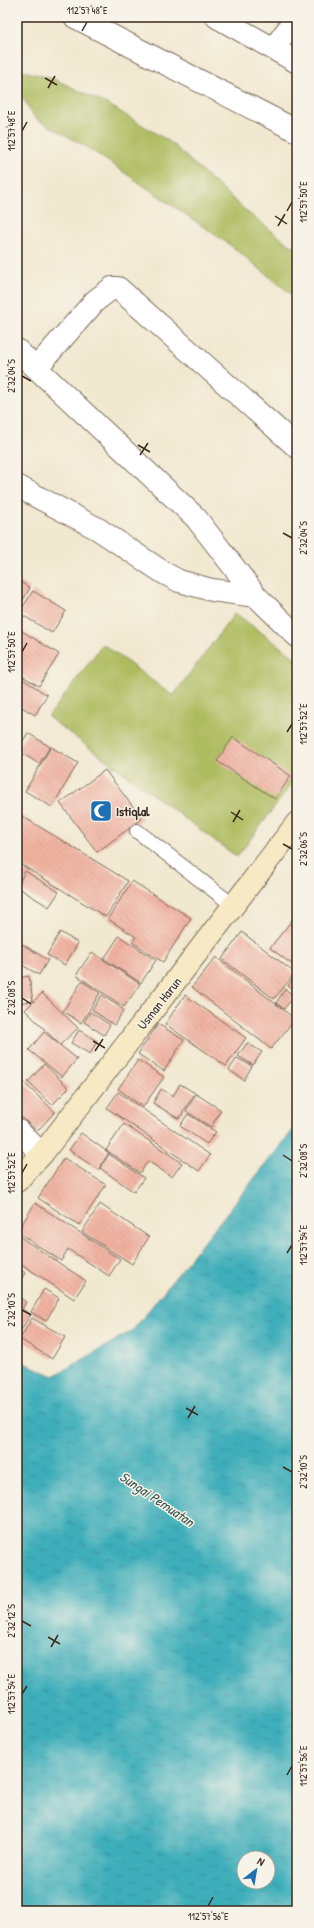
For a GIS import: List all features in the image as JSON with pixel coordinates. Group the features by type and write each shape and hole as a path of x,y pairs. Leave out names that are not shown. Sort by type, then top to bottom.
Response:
{"street":[{"path":"75,17 297,131"},
{"path":"217,17 297,62"},
{"path":"274,48 297,17"},
{"path":"37,367 95,301 112,288 118,288 297,447"},
{"path":"17,350 37,367 196,518 256,596 297,636"},
{"path":"17,486 98,529 179,581 212,590 256,596"},
{"name":"Usman Harun","path":"17,1181 42,1154 297,823"},
{"path":"17,1130 42,1154"}],"lane":[{"path":"137,831 234,906"}],"green space":[{"path":"17,69 56,80 109,105 170,142 247,212 290,245 297,247 297,299 233,247 87,147 35,118 17,89"},
{"path":"235,613 297,659 297,777 237,857 48,717 103,644 173,696"}],"water":[{"name":"Sungai Pemuatan","path":"297,1125 297,1911 17,1911 17,1360 54,1376 133,1330"}],"building":[{"path":"17,580 30,588 17,610"},
{"path":"33,591 66,611 52,633 19,613"},
{"path":"17,628 59,654 39,686 17,673 17,659 22,651 17,657"},
{"path":"21,678 47,695 35,715 17,704 17,684"},
{"path":"28,733 50,747 39,764 17,750"},
{"path":"233,737 291,776 275,799 217,761"},
{"path":"51,747 78,763 52,807 25,791"},
{"name":"Istiqlal","path":"105,770 142,819 97,852 60,803"},
{"path":"17,813 128,881 106,917 17,862"},
{"path":"25,871 59,892 49,907 17,887"},
{"path":"132,881 191,918 163,962 132,942 136,937 108,919"},
{"path":"297,914 297,968 270,948"},
{"path":"60,932 78,943 65,965 47,955"},
{"path":"242,932 295,973 274,999 222,959"},
{"path":"119,936 156,960 141,983 104,959"},
{"path":"17,941 48,960 39,975 17,962"},
{"path":"92,952 140,984 124,1007 76,975"},
{"path":"216,957 295,1019 271,1049 192,987"},
{"path":"297,972 297,992 288,986"},
{"path":"29,976 33,1001 17,1003 17,978"},
{"path":"82,981 100,993 81,1023 63,1011"},
{"path":"285,989 294,996 284,1009 276,1003"},
{"path":"42,993 78,1028 60,1045 25,1010"},
{"path":"102,995 124,1010 114,1025 92,1010"},
{"path":"185,995 246,1038 226,1066 165,1024"},
{"path":"90,1012 110,1025 104,1035 84,1022"},
{"path":"17,1024 22,1042 17,1043"},
{"path":"158,1024 184,1040 164,1071 138,1054"},
{"path":"79,1030 97,1041 90,1054 71,1043"},
{"path":"44,1032 77,1059 62,1077 29,1050"},
{"path":"247,1043 262,1052 253,1065 238,1056"},
{"path":"237,1058 252,1066 244,1080 229,1070"},
{"path":"138,1060 164,1077 143,1107 118,1089"},
{"path":"44,1064 69,1088 52,1105 28,1082"},
{"path":"22,1081 55,1112 37,1131 17,1113 17,1086"},
{"path":"180,1084 195,1093 179,1119 153,1103 161,1089 173,1096"},
{"path":"118,1092 210,1155 199,1171 107,1108"},
{"path":"196,1094 221,1110 211,1127 186,1111"},
{"path":"188,1114 216,1132 207,1144 180,1126"},
{"path":"124,1124 182,1163 172,1177 148,1161 140,1173 106,1150"},
{"path":"81,1133 109,1153 98,1170 69,1150"},
{"path":"109,1154 144,1178 134,1192 100,1168"},
{"path":"64,1158 106,1185 79,1225 38,1198"},
{"path":"35,1203 120,1259 109,1276 68,1249 61,1261 17,1232"},
{"path":"100,1204 149,1237 132,1264 82,1232"},
{"path":"17,1235 86,1281 74,1299 17,1261"},
{"path":"17,1267 25,1273 17,1285"},
{"path":"44,1289 59,1298 46,1321 31,1312"},
{"path":"17,1296 26,1302 22,1309 31,1314 17,1337"},
{"path":"32,1318 65,1337 52,1359 20,1339"}],"place":[{"name":"Istiqlal","path":"101,811"}]}
